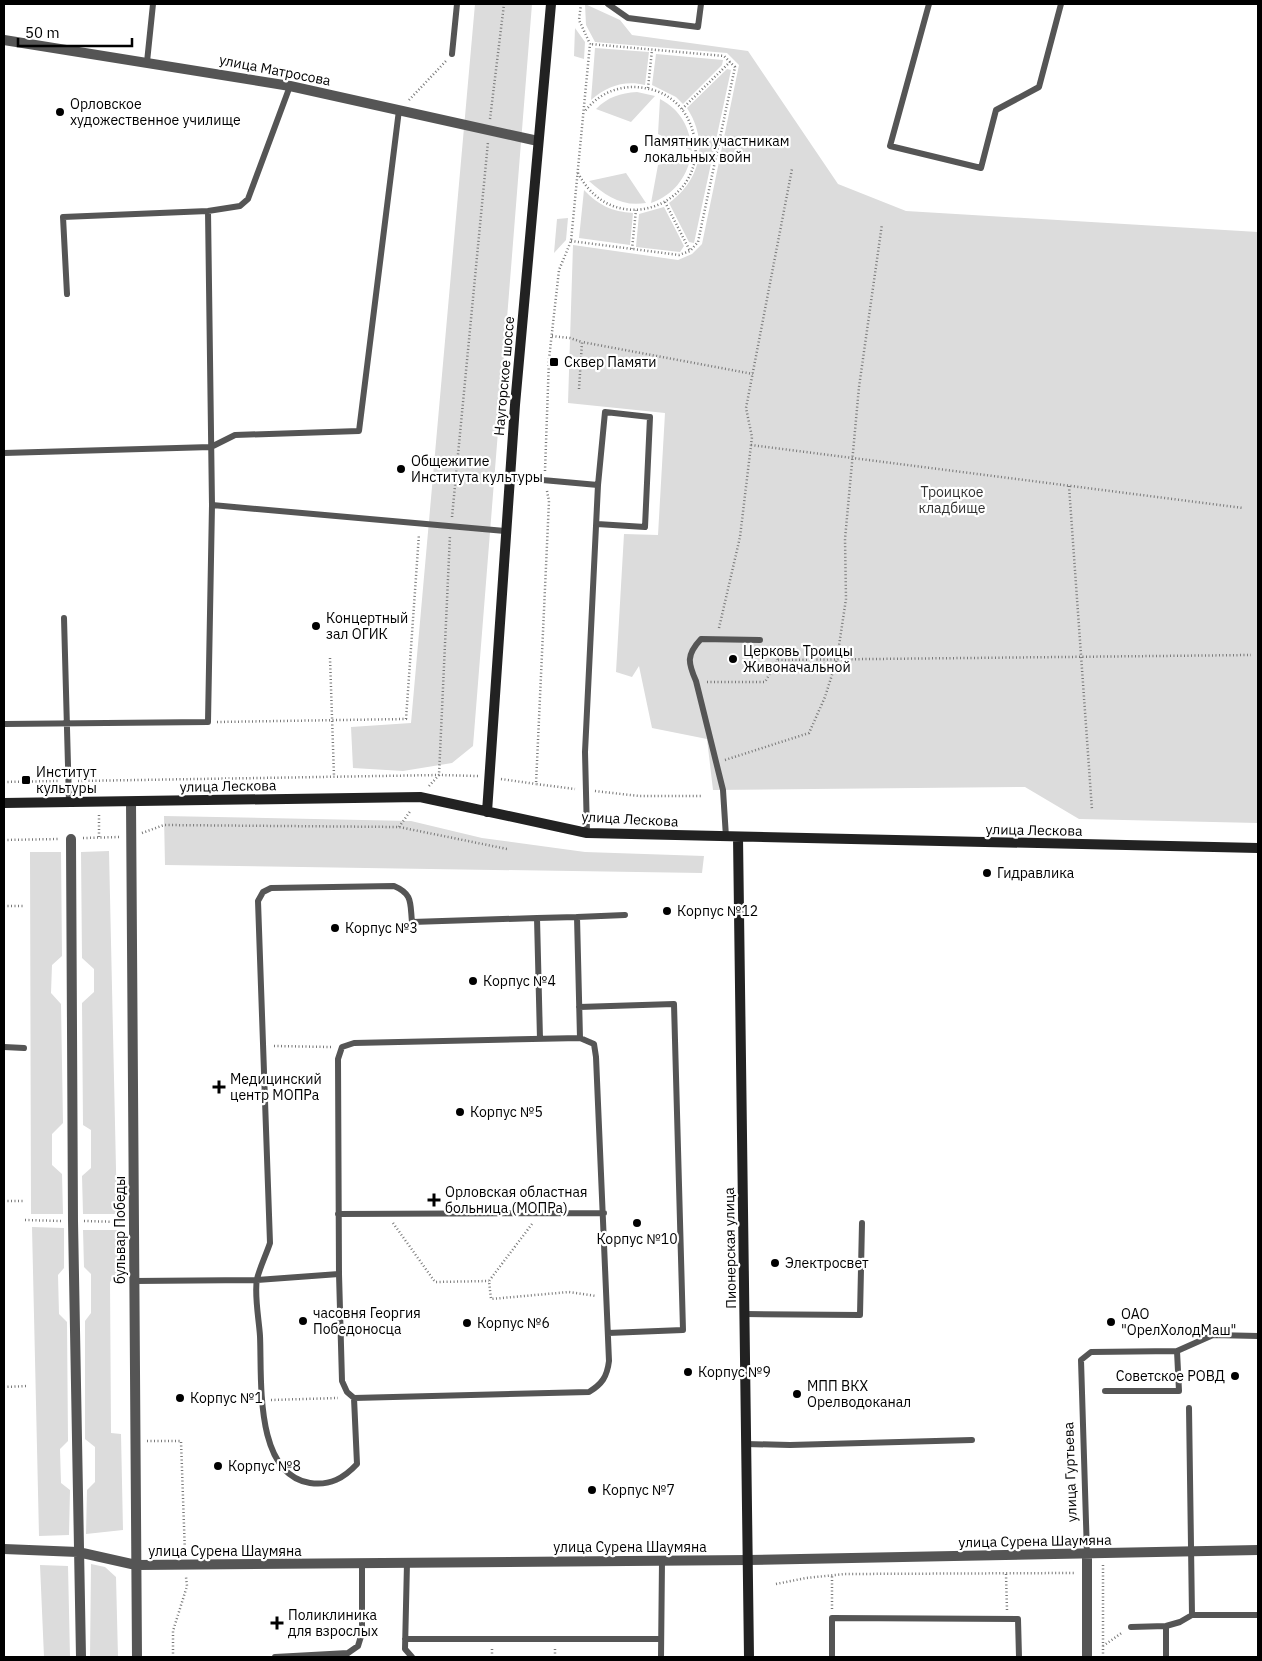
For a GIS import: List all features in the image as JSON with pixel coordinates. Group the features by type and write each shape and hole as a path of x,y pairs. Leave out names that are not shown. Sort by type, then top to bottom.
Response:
{"main road":[{"name":"Наугорское шоссе","path":"487,812 509,477 551,4"},
{"name":"улица Лескова","path":"4,803 420,797 587,833 738,838 1258,848"},
{"name":"Пионерская улица","path":"738,838 749,1657"}],"street":[{"name":"улица Матросова","path":"4,40 290,86 538,141"},
{"name":"бульвар Победы","path":"131,802 137,1657"},
{"path":"71,839 78,1552 81,1657"},
{"name":"улица Сурена Шаумяна","path":"4,1549 78,1552 136,1565 748,1560 1258,1550"},
{"name":"улица Гуртьева","path":"1086,1657 1087,1554"}],"lane":[{"path":"146,62 153,4"},
{"path":"452,54 457,4"},
{"path":"608,4 628,18 698,27 701,4"},
{"path":"929,4 890,146 982,168 996,110 1038,87 1061,4"},
{"path":"68,294 62,217 208,211 240,206 248,199 290,86"},
{"path":"4,453 211,447 235,435 359,431 399,110"},
{"path":"4,724 208,722 212,505 208,211"},
{"path":"587,833 585,752 598,485 605,412 650,417 645,527 597,524"},
{"path":"509,477 598,485"},
{"path":"212,505 505,531"},
{"path":"64,618 69,802"},
{"path":"726,837 723,790 696,681 690,665 692,649 701,640 760,640"},
{"path":"354,1398 357,1464 345,1478 312,1483 294,1478 284,1470 267,1436 262,1400 257,1280 270,1243 258,901 263,892 271,888 394,886 406,891 410,898 412,922 625,915"},
{"path":"577,917 580,1038"},
{"path":"537,918 540,1039"},
{"path":"579,1007 674,1004 682,1330 608,1333"},
{"path":"580,1038 594,1044 596,1057 609,1362 607,1374 601,1385 589,1392 354,1398 347,1392 342,1381 338,1214 338,1059 342,1047 354,1043 580,1038"},
{"path":"4,1047 24,1048"},
{"path":"338,1214 604,1214"},
{"path":"744,1314 860,1315 862,1223"},
{"path":"134,1281 257,1280 339,1274"},
{"path":"1105,1391 1179,1391 1177,1351 1214,1335 1258,1336"},
{"name":"улица Гуртьева","path":"1087,1554 1081,1360 1091,1352 1177,1351"},
{"path":"1189,1408 1192,1615"},
{"path":"746,1444 790,1445 972,1440"},
{"path":"661,1657 662,1561"},
{"path":"275,1657 348,1653 358,1646 362,1633 362,1563"},
{"path":"407,1563 405,1649 412,1657"},
{"path":"1131,1627 1166,1626 1180,1622 1192,1615 1258,1615"},
{"path":"832,1657 832,1618 1018,1619 1019,1657"},
{"path":"1166,1626 1166,1657"},
{"path":"405,1639 661,1639"}],"path":[{"path":"399,827 420,797 439,775 451,526 488,131 504,4"},
{"path":"536,784 549,501 546,481 552,336 559,270 571,241 590,44 579,20 580,4"},
{"path":"571,241 679,255 690,251 698,242 735,67 724,56 590,44"},
{"path":"648,88 652,50"},
{"path":"399,110 452,54"},
{"path":"682,109 730,62"},
{"path":"577,172 585,186 601,201 621,209 636,210 665,202 680,191 692,173 696,152 694,132 682,109 673,100 656,90 637,86 617,88 600,96 583,113"},
{"path":"717,639 740,537 752,437 746,408 792,169"},
{"path":"665,202 690,251"},
{"path":"632,249 636,210"},
{"path":"716,763 809,733 825,697 837,659 846,599 845,539 859,387 882,224"},
{"path":"552,336 753,374"},
{"path":"579,389 582,342"},
{"path":"751,445 1243,508"},
{"path":"1069,486 1092,810"},
{"path":"208,722 406,719 419,523"},
{"path":"760,640 768,645 778,660"},
{"path":"778,660 1251,655"},
{"path":"330,658 334,776"},
{"path":"696,681 765,682 778,660"},
{"path":"4,782 439,775 489,777 639,796 703,796"},
{"path":"4,840 130,836 164,825 399,827 507,849"},
{"path":"4,906 24,906"},
{"path":"263,1046 342,1047"},
{"path":"4,1200 25,1201"},
{"path":"386,1214 435,1282 489,1280"},
{"path":"541,1214 489,1280 491,1299 568,1292 607,1297"},
{"path":"4,1388 28,1386"},
{"path":"262,1400 354,1398"},
{"path":"135,1441 181,1441 187,1586 173,1631 173,1657"},
{"path":"1103,1554 1103,1657"},
{"path":"776,1584 832,1575 1086,1573"},
{"path":"1006,1574 1007,1619"},
{"path":"832,1575 832,1618"},
{"path":"1103,1646 1131,1627"}],"green space":[{"path":"475,4 532,4 473,746 452,763 403,771 353,768 351,727 411,723"},
{"name":"Троицкое кладбище","path":"585,4 620,20 632,35 748,51 838,184 906,211 1258,232 1258,823 1079,819 1025,787 713,790 707,739 652,728 639,666 632,677 616,672 624,534 658,535 665,413 568,403 573,245 678,260 692,254 702,244 739,65 727,53 595,42 586,25"},
{"path":"575,28 585,42 584,59 574,56"},
{"path":"595,48 649,52 645,85 630,83 616,85 603,91 591,100"},
{"path":"656,54 723,60 722,65 683,104 676,97 652,85"},
{"path":"727,69 731,70 694,243 689,242 669,203 680,194 688,183 695,172 698,160 698,134 687,108"},
{"path":"637,92 655,96 631,122 596,109 605,101 615,96"},
{"path":"660,99 674,109 683,120 687,127 692,151 658,134"},
{"path":"691,156 686,172 672,191 651,203 658,165"},
{"path":"626,173 646,203 622,202 608,196 589,181"},
{"path":"584,190 606,207 633,213 630,245 579,238"},
{"path":"664,207 684,246 680,252 636,247 639,214"},
{"path":"568,218 566,240 554,253 557,219"},
{"path":"164,816 411,821 482,838 585,852 704,856 702,873 165,865"},
{"path":"109,851 117,1214 83,1214 82,1176 91,1168 91,1130 83,1125 82,1003 94,992 94,969 82,958 81,852"},
{"path":"30,852 61,852 62,956 52,965 51,993 61,1004 63,1123 52,1134 52,1165 62,1174 63,1214 31,1214"},
{"path":"32,1227 64,1228 64,1268 58,1275 59,1314 67,1322 68,1441 60,1449 61,1483 70,1490 69,1535 39,1536"},
{"path":"83,1230 117,1230 118,1272 110,1282 111,1433 121,1434 123,1530 86,1534 87,1490 95,1482 95,1447 85,1439 85,1321 91,1313 91,1274 84,1267"},
{"path":"91,1564 105,1567 116,1577 118,1657 90,1657"},
{"path":"40,1565 68,1566 70,1657 44,1657"}],"place":[{"name":"Орловское художественное училище","path":"60,112"},
{"name":"Памятник участникам локальных войн","path":"634,149"},
{"name":"Сквер Памяти","path":"554,362"},
{"name":"Общежитие Института культуры","path":"401,469"},
{"name":"Концертный зал ОГИК","path":"316,626"},
{"name":"Церковь Троицы Живоначальной","path":"733,659"},
{"name":"Институт культуры","path":"26,780"},
{"name":"Гидравлика","path":"987,873"},
{"name":"Корпус №12","path":"667,911"},
{"name":"Корпус №3","path":"335,928"},
{"name":"Корпус №4","path":"473,981"},
{"name":"Медицинский центр МОПРа","path":"219,1087"},
{"name":"Корпус №5","path":"460,1112"},
{"name":"Орловская областная больница (МОПРа)","path":"434,1200"},
{"name":"Корпус №10","path":"637,1223"},
{"name":"Электросвет","path":"775,1263"},
{"name":"часовня Георгия Победоносца","path":"303,1321"},
{"name":"ОАО \"ОрелХолодМаш\"","path":"1111,1322"},
{"name":"Корпус №6","path":"467,1323"},
{"name":"Корпус №9","path":"688,1372"},
{"name":"Советское РОВД","path":"1235,1376"},
{"name":"МПП ВКХ Орелводоканал","path":"797,1394"},
{"name":"Корпус №1","path":"180,1398"},
{"name":"Корпус №8","path":"218,1466"},
{"name":"Корпус №7","path":"592,1490"},
{"name":"Поликлиника для взрослых","path":"277,1623"}]}
